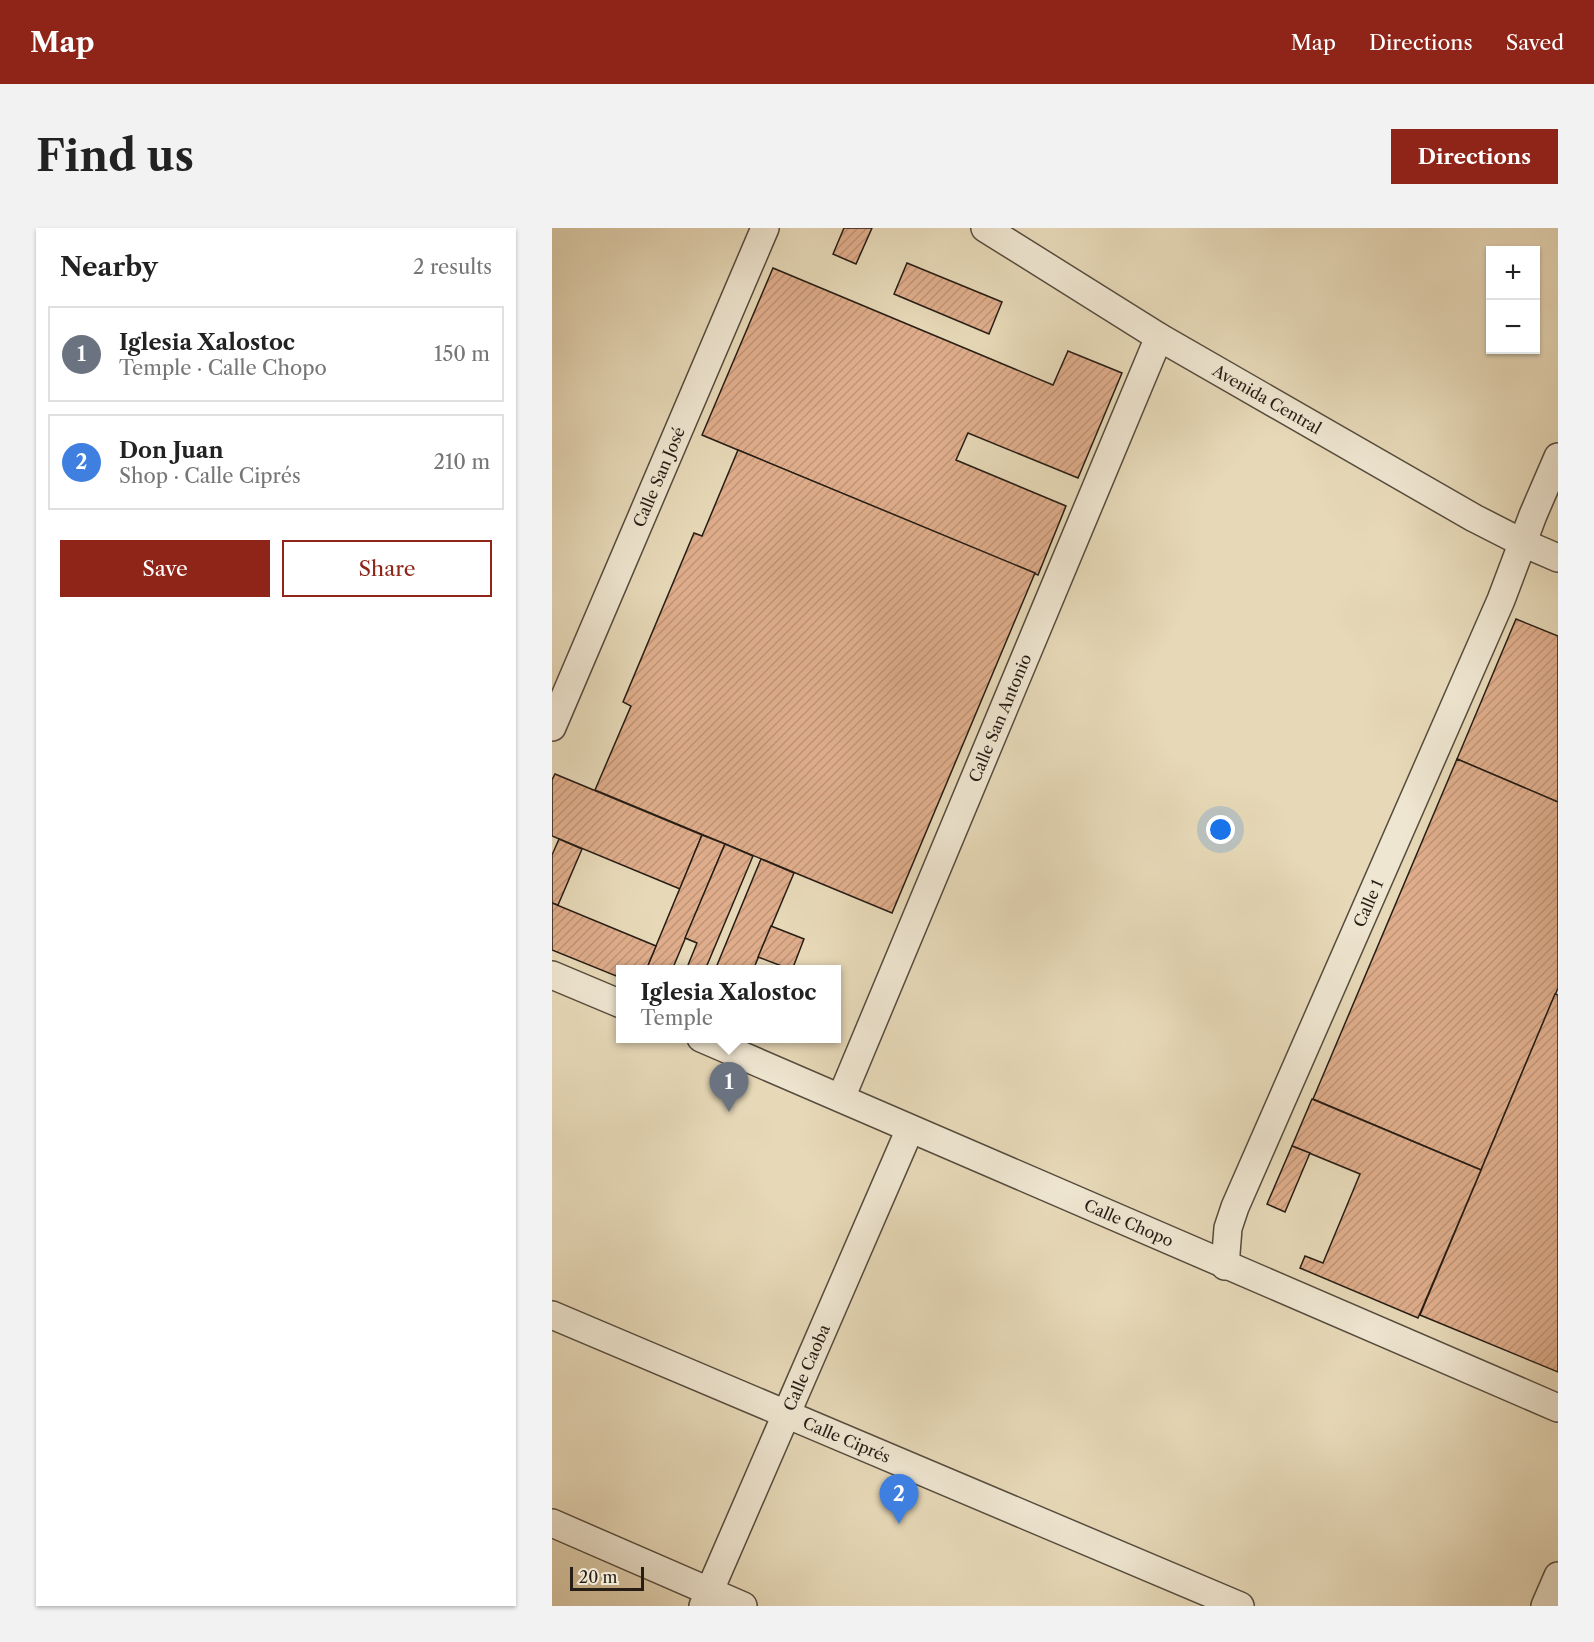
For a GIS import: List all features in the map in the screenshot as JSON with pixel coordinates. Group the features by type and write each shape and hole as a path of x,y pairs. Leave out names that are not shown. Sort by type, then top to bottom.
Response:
{"street":[{"name":"Calle San José","path":"552,726 765,228"},
{"name":"Avenida Central","path":"985,228 1159,337 1474,518 1558,558"},
{"name":"Calle San Antonio","path":"841,1098 1159,337"},
{"name":"Calle 1","path":"1225,1266 1228,1228 1235,1207 1497,611 1533,515 1558,457"},
{"path":"552,975 616,1003"},
{"name":"Calle Chopo","path":"713,1043 1558,1408"},
{"name":"Calle Caoba","path":"706,1599 910,1129"},
{"name":"Calle Ciprés","path":"552,1316 1240,1606"},
{"path":"552,1523 706,1599 743,1606"},
{"path":"1545,1606 1558,1576"}],"building":[{"path":"844,228 872,228 856,264 833,254"},
{"path":"907,263 1002,302 989,334 894,294"},
{"path":"773,268 1053,385 1068,351 1122,373 1078,478 968,433 956,460 1066,506 1038,575 702,435"},
{"path":"738,450 1035,573 892,913 595,790 631,706 623,702 694,533 702,536"},
{"path":"1516,619 1558,636 1558,802 1457,759"},
{"path":"1457,759 1558,802 1558,988 1481,1170 1313,1099"},
{"path":"555,774 702,835 680,889 552,836 552,780"},
{"path":"702,835 725,844 674,965 648,965"},
{"path":"559,839 582,849 558,905 552,903 552,855"},
{"path":"725,844 753,856 707,965 688,965 697,943 685,938"},
{"path":"761,859 794,873 755,965 717,965"},
{"path":"552,903 656,946 648,965 616,965 616,976 552,950"},
{"path":"771,926 804,939 794,965 779,965 758,957"},
{"path":"1555,994 1558,995 1558,1372 1420,1315"},
{"path":"1312,1099 1481,1170 1418,1318 1300,1268 1305,1256 1323,1263 1360,1174 1292,1146"},
{"path":"1292,1146 1310,1153 1285,1212 1267,1204"}],"place":[{"name":"Iglesia Xalostoc","path":"729,1112"},
{"name":"Don Juan","path":"899,1524"}]}
